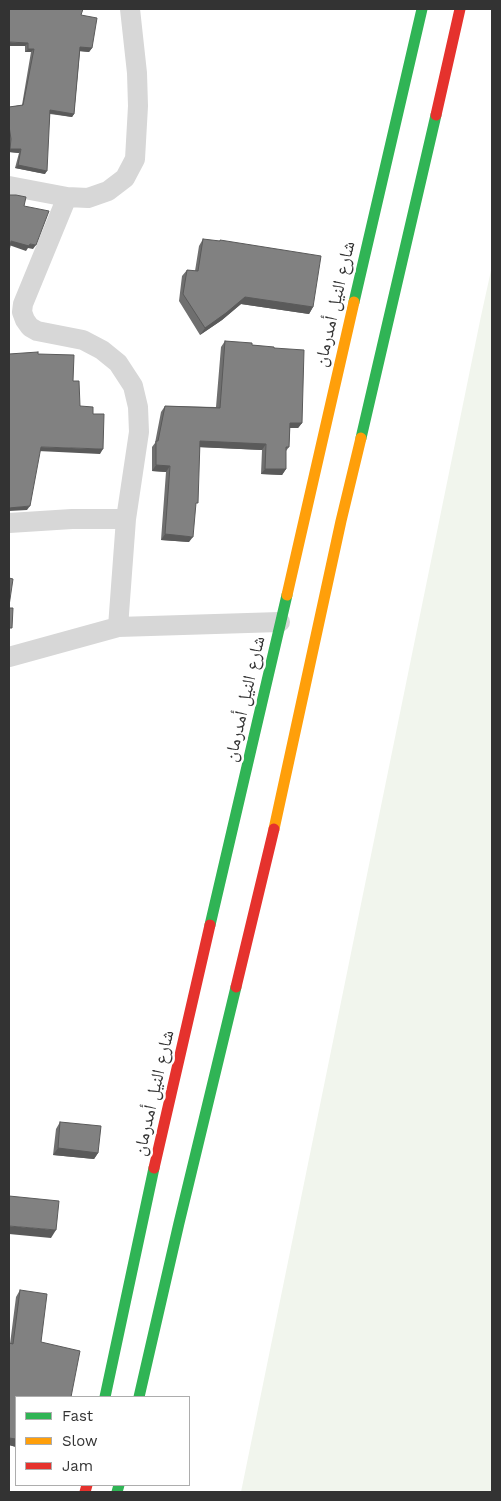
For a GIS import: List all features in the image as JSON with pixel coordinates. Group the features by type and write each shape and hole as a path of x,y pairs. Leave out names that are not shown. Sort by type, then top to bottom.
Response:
{"main road":[{"name":"شارع النيل أمدرمان","path":"105,1396 142,1220 422,9"},
{"path":"139,1396 276,820 341,521 404,257 460,9"}],"street":[{"path":"9,186 67,197 88,198 108,191 124,178 135,159 137,138 137,73 130,9"},
{"path":"67,197 23,304 22,312 30,327 37,331 83,340 102,350 118,364 133,386 138,407 139,432 126,519 118,627"},
{"path":"9,523 72,519 126,519"},
{"path":"9,657 118,627 280,622"}],"shaded area":[{"path":"492,266 492,1492 241,1492 481,316"}],"building":[{"path":"9,9 83,9 81,15 97,18 92,48 80,47 74,114 50,110 47,171 18,165 21,149 10,149 9,107 23,105 34,49 28,49 28,43 9,42"},
{"path":"9,195 26,197 24,206 49,211 36,245 30,244 29,246 11,241 9,251"},
{"path":"203,239 321,256 313,307 245,297 205,328 183,294 187,270 198,271"},
{"path":"225,341 304,350 302,423 290,423 289,447 286,447 286,469 265,469 266,444 200,441 198,503 196,503 193,537 165,534 170,466 156,465 156,441 158,441 165,406 220,408"},
{"path":"38,352 38,354 74,355 73,381 79,381 80,406 93,407 93,414 104,414 103,449 41,447 30,506 9,508 9,354"},
{"path":"9,578 13,579 9,606"},
{"path":"9,608 13,608 12,628 9,628"},
{"path":"60,1122 101,1126 98,1153 58,1148"},
{"path":"9,1196 59,1201 56,1230 9,1226"},
{"path":"20,1290 47,1294 41,1342 80,1351 71,1396 15,1396 15,1439 9,1438 9,1343 13,1344"}],"traffic: fast":[{"path":"354,302 422,9"},
{"path":"361,438 436,115"},
{"path":"210,925 287,595"},
{"path":"139,1396 236,987"},
{"path":"105,1396 154,1168"},
{"path":"117,1492 119,1486"}],"traffic: slow":[{"path":"287,595 354,302"},
{"path":"274,829 361,438"}],"traffic: jam":[{"path":"436,115 460,9"},
{"path":"236,987 274,829"},
{"path":"154,1168 210,925"},
{"path":"85,1492 87,1486"}]}
